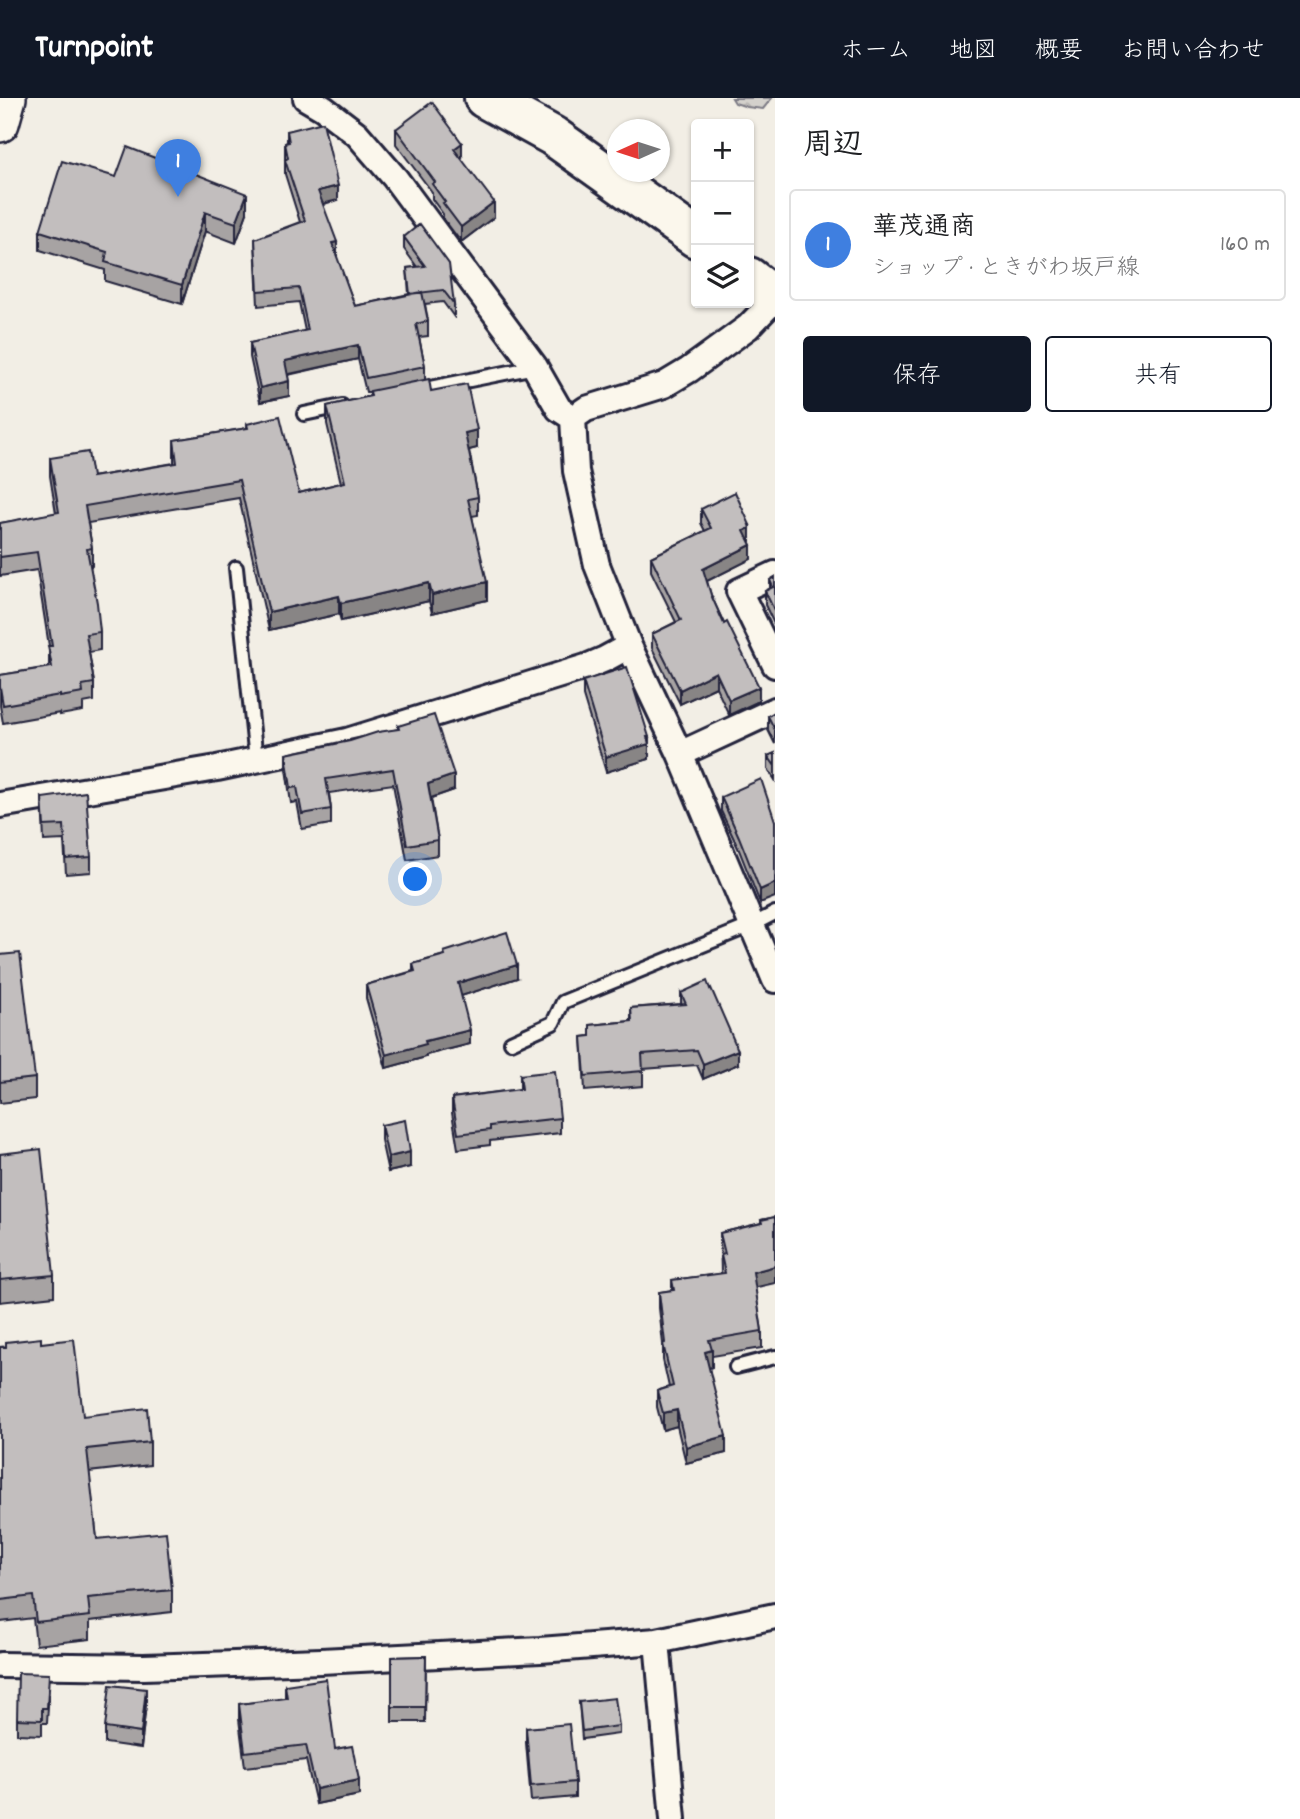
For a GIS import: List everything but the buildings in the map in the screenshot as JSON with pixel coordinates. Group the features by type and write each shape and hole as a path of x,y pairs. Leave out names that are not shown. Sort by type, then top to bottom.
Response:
{"main road":[{"path":"0,123 7,98"},
{"path":"484,98 552,136 691,234"},
{"path":"754,281 775,298"}],"street":[{"path":"306,98 357,134 395,178 534,367 559,409 573,418"},
{"path":"573,418 586,409 664,385 748,327 775,298"},
{"path":"573,418 576,471 597,565 629,646 680,754 775,980"},
{"path":"775,573 739,592 775,665"},
{"path":"0,805 217,768 347,741 586,667 629,646"},
{"path":"680,754 775,710"},
{"path":"0,1665 144,1667 540,1650 657,1641 775,1616"},
{"path":"657,1641 673,1819"}],"lane":[{"path":"399,395 534,367"},
{"path":"304,414 358,403"},
{"path":"236,568 256,760"},
{"path":"511,1042 553,1023 563,1002 752,925 775,913"},
{"path":"736,1367 775,1357"}],"green space":[{"path":"732,98 772,98 763,109 735,103"}],"place":[{"name":"華茂通商","path":"178,197"}]}
